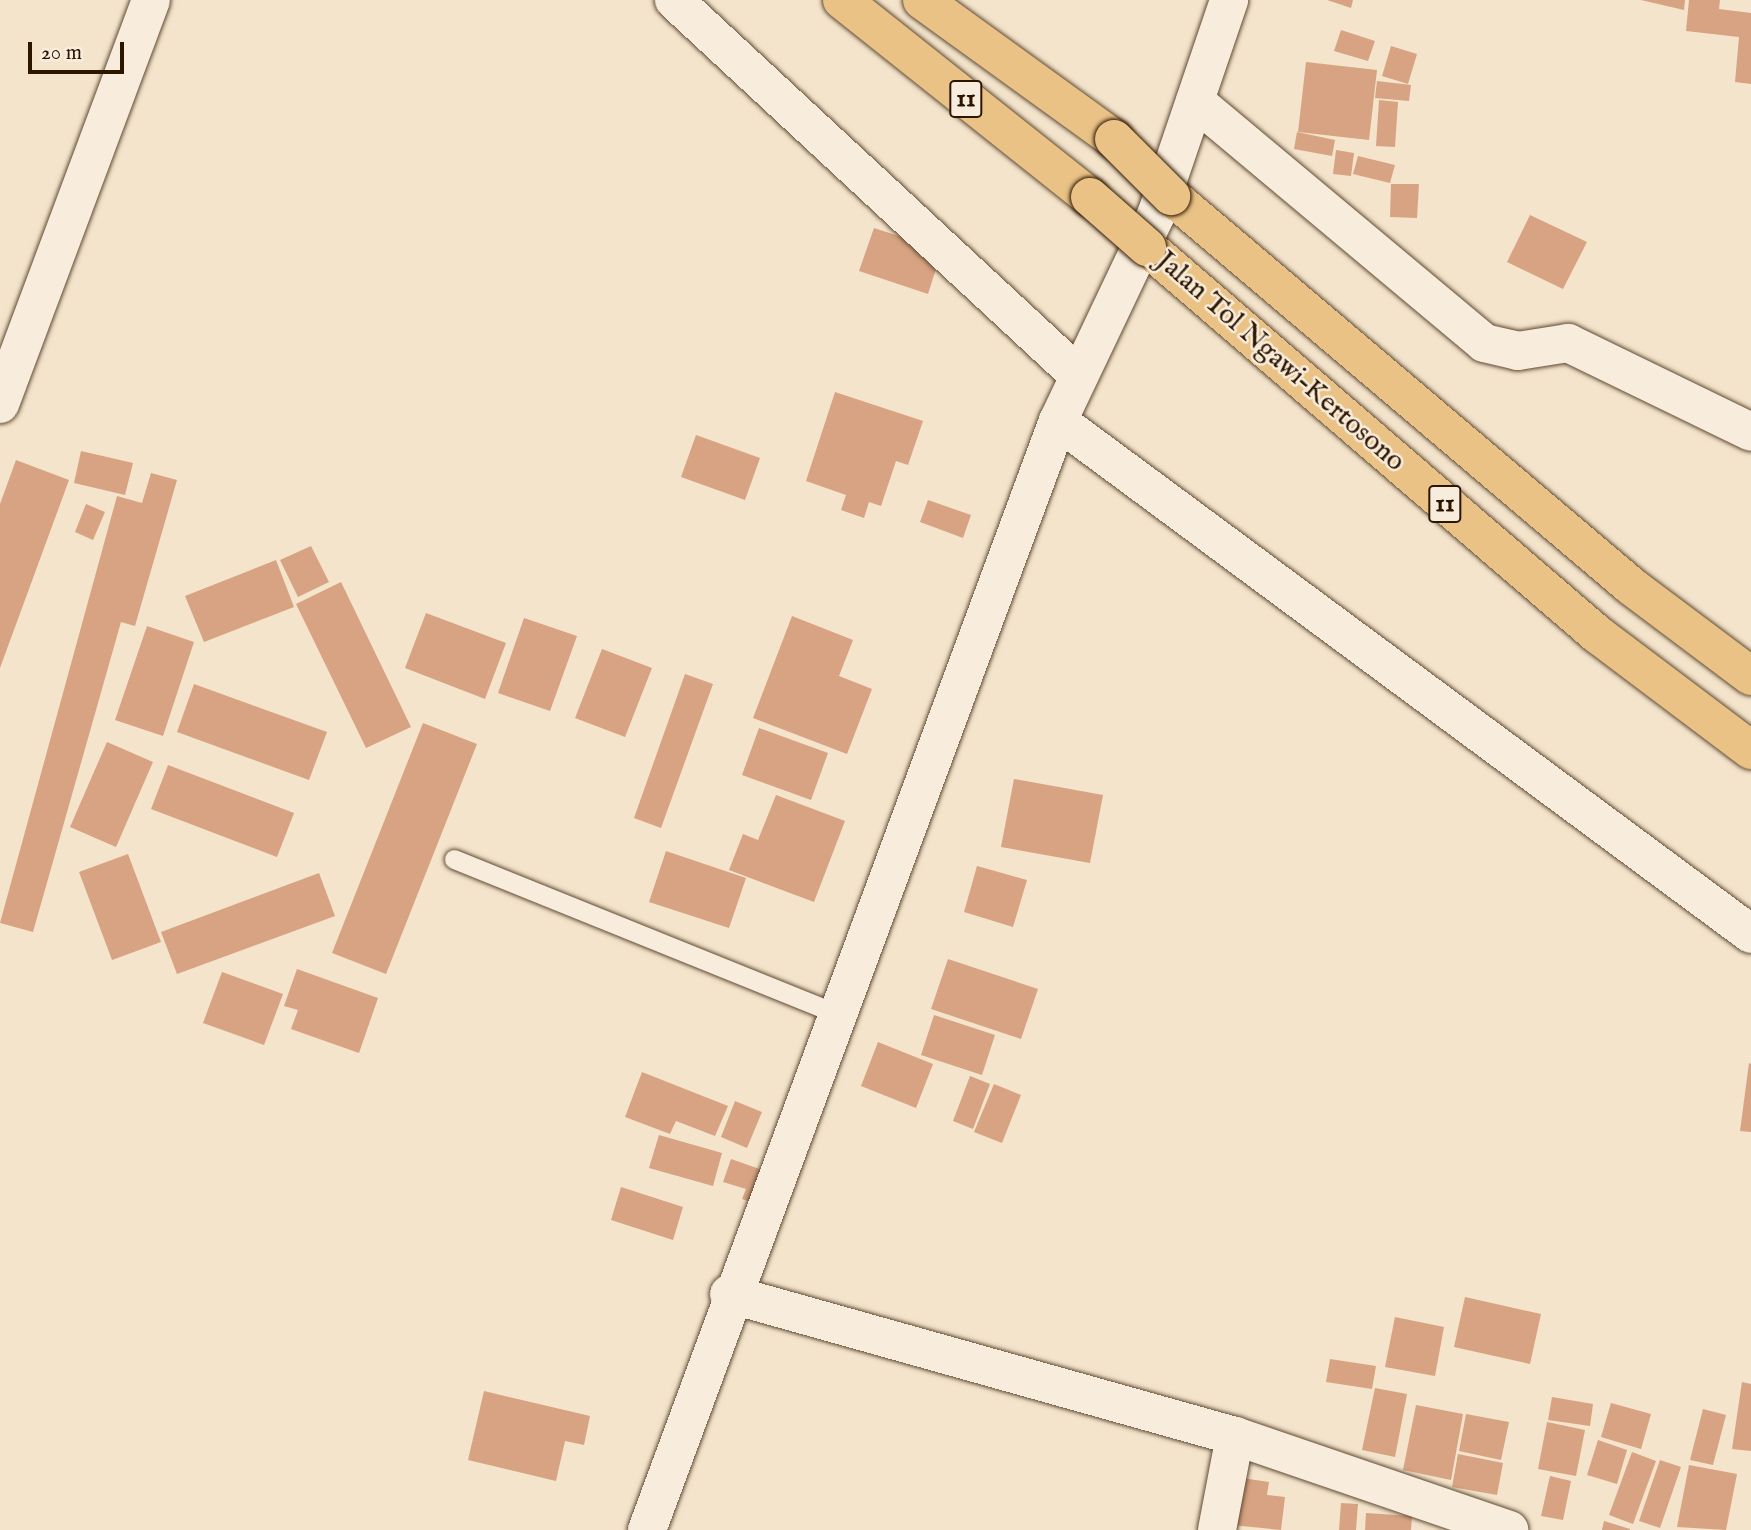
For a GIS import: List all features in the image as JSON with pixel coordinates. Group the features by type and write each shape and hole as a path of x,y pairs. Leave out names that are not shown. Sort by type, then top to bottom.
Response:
{"highway":[{"name":"Jalan Tol Ngawi–Kertosono","path":"842,0 1090,197 1597,634 1751,750"},
{"name":"Jalan Tol Ngawi–Kertosono","path":"922,0 1114,139 1171,196 1631,586 1751,676"}],"street":[{"path":"0,404 151,0"},
{"path":"674,0 1077,374"},
{"path":"647,1530 729,1294 842,1016 1058,421 1077,374 1156,215 1229,0"},
{"path":"1195,101 1484,343 1518,351 1567,343 1751,432"},
{"path":"1058,421 1751,934"},
{"path":"729,1294 1235,1436 1509,1530"},
{"path":"1217,1530 1235,1436"}],"lane":[{"path":"454,859 842,1016"}],"building":[{"path":"1327,0 1353,0 1351,8"},
{"path":"1641,0 1685,0 1684,10"},
{"path":"1689,0 1720,0 1719,9 1751,13 1751,84 1735,82 1739,37 1686,31"},
{"path":"1341,30 1375,41 1368,61 1334,51"},
{"path":"1391,46 1417,54 1408,84 1382,76"},
{"path":"1306,62 1377,70 1369,140 1298,132"},
{"path":"1377,81 1411,85 1409,101 1375,98"},
{"path":"1379,100 1398,102 1395,147 1376,146"},
{"path":"1297,132 1335,140 1332,156 1294,149"},
{"path":"1336,150 1354,153 1351,176 1333,174"},
{"path":"1358,156 1395,165 1390,183 1353,174"},
{"path":"1391,184 1419,184 1417,218 1390,217"},
{"path":"1530,215 1587,242 1563,289 1507,262"},
{"path":"874,228 942,250 928,294 859,271"},
{"path":"835,392 923,421 908,465 896,461 881,506 869,502 864,518 841,510 846,495 806,481"},
{"path":"696,435 760,458 745,500 681,477"},
{"path":"81,451 133,463 125,495 74,483"},
{"path":"16,460 69,480 0,668 0,504"},
{"path":"151,473 177,480 135,626 121,622 33,932 0,923 117,496 142,503"},
{"path":"928,500 971,515 963,538 920,522"},
{"path":"86,504 105,512 93,540 75,532"},
{"path":"311,546 329,582 298,597 280,560"},
{"path":"276,560 294,607 204,642 185,596"},
{"path":"341,582 411,727 366,748 296,604"},
{"path":"426,613 506,643 485,699 405,668"},
{"path":"792,616 853,640 839,676 872,689 847,754 753,718"},
{"path":"524,618 577,636 550,711 498,693"},
{"path":"147,626 194,642 163,736 115,720"},
{"path":"602,649 652,668 625,737 575,718"},
{"path":"685,674 713,684 661,828 634,818"},
{"path":"194,684 327,732 309,780 177,732"},
{"path":"423,723 477,744 386,974 332,953"},
{"path":"759,728 828,753 811,800 742,775"},
{"path":"107,742 153,762 116,847 70,827"},
{"path":"168,765 294,813 277,857 151,809"},
{"path":"1014,779 1103,795 1090,863 1001,847"},
{"path":"776,795 845,821 814,902 729,870 743,834 758,840"},
{"path":"666,851 746,878 729,928 649,902"},
{"path":"128,854 161,942 112,960 79,872"},
{"path":"977,866 1027,880 1013,927 964,912"},
{"path":"319,873 335,916 177,974 161,932"},
{"path":"948,959 1038,989 1021,1039 931,1009"},
{"path":"297,969 378,998 359,1053 291,1029 298,1010 284,1006"},
{"path":"222,972 283,994 264,1045 203,1023"},
{"path":"934,1015 995,1035 982,1075 921,1055"},
{"path":"878,1042 933,1064 916,1108 861,1086"},
{"path":"1749,1063 1751,1064 1751,1132 1740,1131"},
{"path":"642,1072 728,1106 715,1136 676,1121 670,1134 625,1117"},
{"path":"970,1076 990,1084 973,1129 953,1121"},
{"path":"994,1084 1021,1095 1002,1143 974,1132"},
{"path":"735,1101 762,1112 747,1148 721,1137"},
{"path":"659,1135 722,1153 713,1186 649,1168"},
{"path":"731,1159 774,1174 762,1206 742,1199 746,1189 723,1182"},
{"path":"621,1187 683,1207 673,1240 611,1220"},
{"path":"1465,1297 1541,1314 1530,1364 1454,1347"},
{"path":"1395,1317 1444,1327 1435,1376 1385,1367"},
{"path":"1330,1359 1376,1366 1372,1389 1326,1382"},
{"path":"1742,1382 1751,1384 1751,1451 1732,1449"},
{"path":"1375,1388 1407,1394 1395,1457 1362,1450"},
{"path":"484,1391 590,1416 584,1445 565,1441 556,1481 468,1460"},
{"path":"1552,1397 1593,1404 1590,1426 1548,1420"},
{"path":"1611,1403 1651,1414 1641,1449 1601,1437"},
{"path":"1416,1405 1463,1414 1451,1480 1403,1470"},
{"path":"1703,1409 1726,1415 1713,1465 1690,1460"},
{"path":"1466,1414 1509,1422 1501,1460 1459,1451"},
{"path":"1547,1422 1585,1430 1576,1476 1538,1469"},
{"path":"1598,1440 1627,1450 1617,1484 1587,1475"},
{"path":"1632,1452 1656,1461 1633,1524 1609,1515"},
{"path":"1458,1454 1503,1463 1497,1495 1452,1487"},
{"path":"1660,1460 1681,1467 1660,1528 1639,1521"},
{"path":"1689,1465 1737,1474 1726,1530 1677,1527"},
{"path":"1550,1476 1571,1481 1563,1520 1541,1516"},
{"path":"1242,1478 1269,1482 1267,1495 1285,1497 1281,1530 1222,1524"},
{"path":"1341,1503 1358,1504 1356,1530 1339,1530"},
{"path":"1366,1513 1412,1516 1411,1530 1365,1530"},
{"path":"1604,1521 1630,1529 1630,1530 1602,1530"}]}
